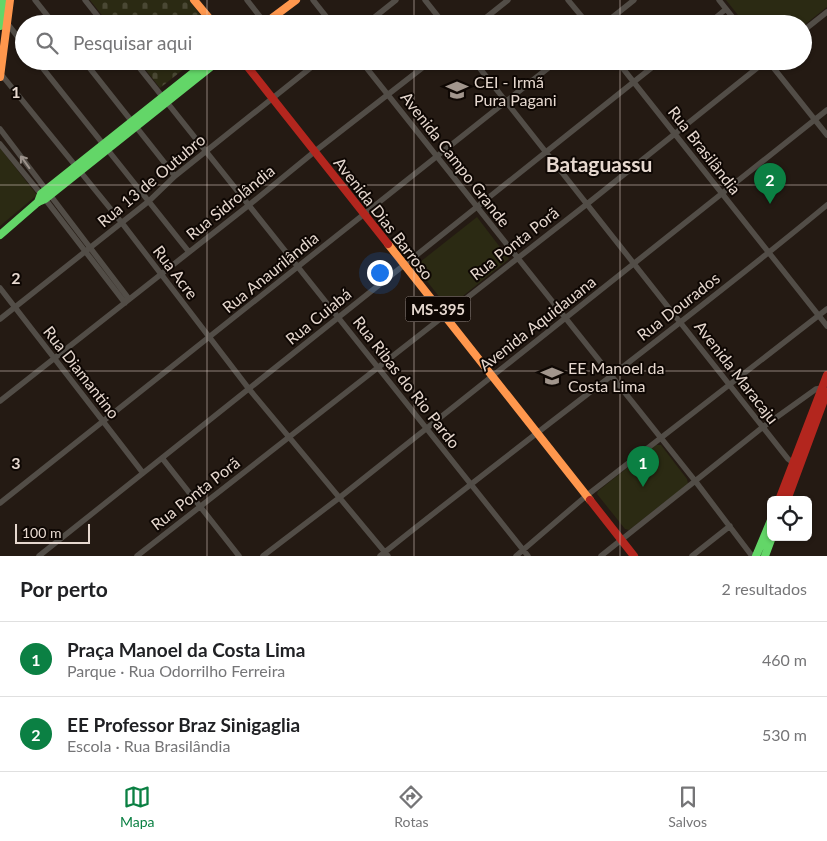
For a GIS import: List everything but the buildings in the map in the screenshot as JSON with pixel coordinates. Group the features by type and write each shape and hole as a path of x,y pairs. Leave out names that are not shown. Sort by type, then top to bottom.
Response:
{"street":[{"path":"0,75 3,0"},
{"path":"3,25 10,0"},
{"path":"35,0 47,15"},
{"path":"85,0 97,15"},
{"path":"194,0 206,15"},
{"path":"247,0 259,15"},
{"path":"276,15 296,0"},
{"path":"313,0 325,15"},
{"path":"377,15 396,0"},
{"path":"425,0 437,15"},
{"path":"489,15 508,0"},
{"path":"568,0 580,15"},
{"path":"615,15 634,0"},
{"path":"719,0 731,15"},
{"path":"719,15 726,9"},
{"path":"812,24 827,12"},
{"path":"3,25 15,36"},
{"path":"44,70 189,252"},
{"path":"91,70 175,176"},
{"name":"Rua Ribas do Rio Pardo","path":"141,70 528,556"},
{"path":"165,100 198,70"},
{"path":"0,235 77,169 206,70"},
{"name":"Avenida Dias Barroso","path":"250,70 634,556"},
{"name":"Rua 13 de Outubro","path":"0,319 122,223 175,176 308,70"},
{"name":"Avenida Campo Grande","path":"368,70 696,482 752,556"},
{"name":"Rua Sidrolândia","path":"0,401 420,70"},
{"name":"Avenida Maracaju","path":"481,70 788,459 797,465"},
{"name":"Rua Anaurilândia","path":"0,503 546,70"},
{"name":"Rua Brasilândia","path":"624,70 827,326"},
{"name":"Rua Cuiabá","path":"39,556 649,70"},
{"name":"Rua Ponta Porã","path":"137,556 756,70"},
{"path":"774,70 827,136"},
{"name":"Rua Acre","path":"0,75 122,223 209,338 384,555"},
{"name":"Avenida Aquidauana","path":"263,556 339,498 827,110"},
{"path":"0,128 44,196"},
{"path":"0,144 88,250 127,301"},
{"name":"Rua Dourados","path":"384,555 470,484 680,322 827,205"},
{"name":"Rua Diamantino","path":"0,288 143,473"},
{"path":"516,556 586,496 827,309"},
{"path":"788,496 797,465 825,390 827,374"},
{"path":"601,556 763,427 816,389 825,390"},
{"path":"162,458 239,556"},
{"path":"781,496 797,465"},
{"path":"692,556 730,526"},
{"path":"756,556 767,530"},
{"path":"765,556 771,541"}],"green space":[{"path":"90,0 189,0 200,15 102,15"},
{"path":"726,0 827,0 827,7 812,19 812,15 738,15"},
{"path":"146,70 183,70 160,88"},
{"path":"0,148 37,195 0,226"},
{"path":"477,217 509,259 448,308 415,266"},
{"path":"656,445 661,445 687,479 688,484 629,530 625,529 597,494 598,491"}],"traffic: fast":[{"path":"0,26 3,0"},
{"path":"38,202 41,194 197,70"},
{"path":"0,235 38,202 45,199 207,70"},
{"path":"756,556 767,530"},
{"path":"765,556 771,541"}],"traffic: slow":[{"path":"0,77 10,0"},
{"path":"194,0 206,15"},
{"path":"276,15 296,0"},
{"path":"388,244 590,500"}],"traffic: jam":[{"path":"250,70 388,244"},
{"path":"781,496 827,375"},
{"path":"788,496 827,392"},
{"path":"590,500 634,556"}],"place":[{"name":"CEI - Irmã Pura Pagani","path":"457,90"},
{"name":"EE Professor Braz Sinigaglia","path":"770,204"},
{"name":"EE Manoel da Costa Lima","path":"552,376"},
{"name":"Praça Manoel da Costa Lima","path":"643,487"}],"district":[{"name":"Bataguassu","path":"599,163"}]}
